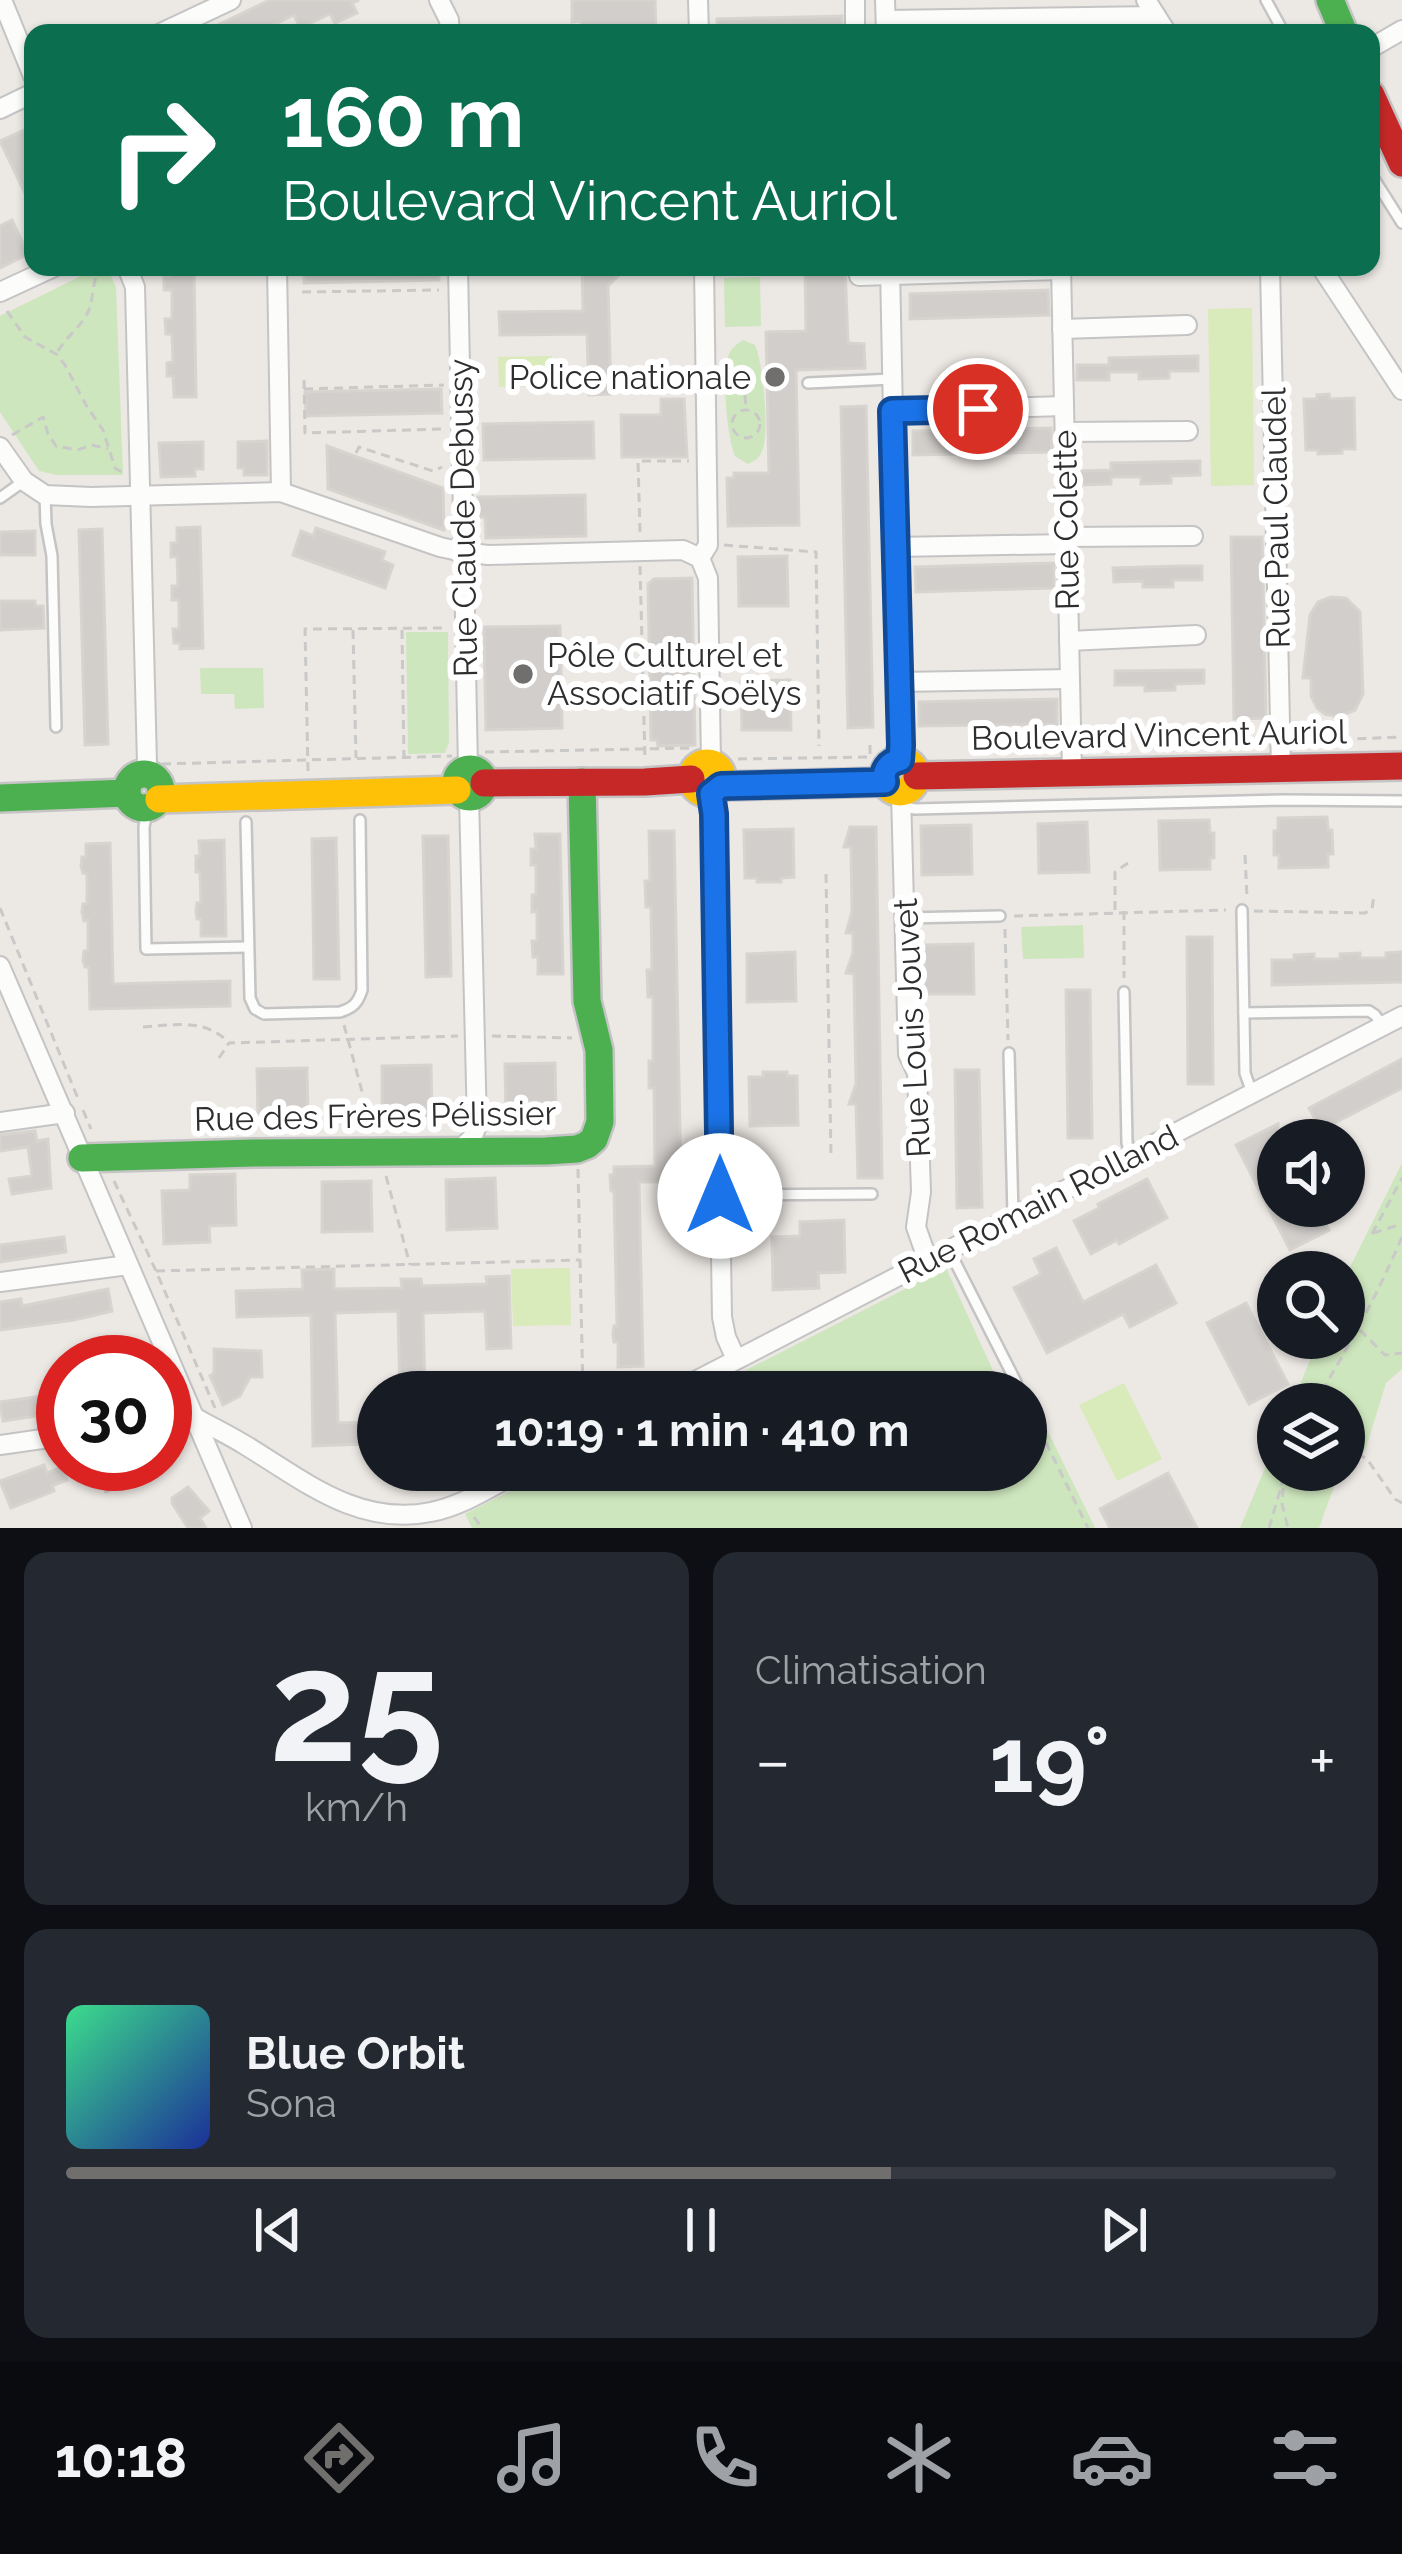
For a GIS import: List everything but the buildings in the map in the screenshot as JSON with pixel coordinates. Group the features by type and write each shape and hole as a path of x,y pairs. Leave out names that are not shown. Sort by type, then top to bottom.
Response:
{"street":[{"path":"2,0 24,54"},
{"path":"180,24 231,0"},
{"path":"886,18 1156,16"},
{"path":"1380,115 1402,164"},
{"path":"0,296 37,276"},
{"path":"131,276 135,287 148,787"},
{"path":"277,276 281,492"},
{"name":"Rue Claude Debussy","path":"458,276 477,1126 459,1150"},
{"path":"704,276 704,551 715,772 722,1317 736,1359"},
{"name":"Rue Louis Jouvet","path":"890,276 898,781 908,1054 917,1073 921,1192 916,1219 928,1261"},
{"name":"Rue Colette","path":"1061,276 1072,772"},
{"name":"Rue Paul Claudel","path":"1270,276 1281,769"},
{"path":"1327,276 1402,390"},
{"path":"1062,329 1187,325"},
{"path":"892,411 1064,406"},
{"path":"1064,432 1188,430"},
{"path":"0,445 24,481 45,496 140,486 281,492 463,552 704,551"},
{"path":"895,548 1193,536"},
{"path":"1069,641 1196,635"},
{"path":"898,682 1070,679"},
{"name":"Boulevard Vincent Auriol","path":"0,798 313,771 582,782 715,772 898,781 1072,772 1402,766"},
{"name":"Boulevard Vincent Auriol","path":"148,787 467,778"},
{"name":"Rue des Frères Pélissier","path":"82,1158 577,1149 595,1139 600,1122 598,1039 587,1000 582,782"},
{"path":"0,966 242,1528"},
{"name":"Rue Romain Rolland","path":"713,1371 1402,1016"},
{"path":"0,1122 65,1113"},
{"path":"0,1282 128,1265"},
{"path":"192,1419 242,1443 330,1498 368,1511 432,1512 483,1491"},
{"path":"0,1444 36,1439"}],"lane":[{"path":"1380,189 1402,223"},
{"path":"808,383 892,379"},
{"path":"0,498 24,481"},
{"path":"45,496 52,556 56,727"},
{"path":"1281,769 1284,800"},
{"path":"1072,772 1074,804"},
{"path":"898,781 915,809 1402,801"},
{"path":"148,787 146,950 248,947"},
{"path":"246,822 250,998 264,1014 340,1012 358,1001 362,990 360,820"},
{"path":"1242,910 1245,1073 1252,1093"},
{"path":"905,918 1000,916"},
{"path":"1124,992 1131,1156"},
{"path":"1244,1013 1369,1011 1382,1026"},
{"path":"1009,1054 1013,1216"},
{"path":"720,1196 872,1194"},
{"path":"949,1250 1010,1371"}],"path":[{"path":"56,354 87,316 96,276"},
{"path":"302,292 444,290"},
{"path":"0,296 25,337 56,354 103,430 115,468 140,486"},
{"path":"304,380 305,433 447,429"},
{"path":"304,389 446,385"},
{"path":"746,395 746,410"},
{"path":"746,410 755,413 760,426 747,438 734,433 732,424 734,416 746,410"},
{"path":"0,445 43,417 56,446 108,449"},
{"path":"356,453 359,447 433,471 448,464"},
{"path":"645,749 638,461 707,461"},
{"path":"704,551 816,552 819,746"},
{"path":"352,628 356,760"},
{"path":"402,628 404,759"},
{"path":"313,771 305,629 465,628"},
{"path":"148,787 313,771 356,760 446,758 467,778 645,749 715,772 870,757 870,745"},
{"path":"1245,855 1247,910 1365,914 1372,910 1374,895"},
{"path":"1115,912 1115,872 1128,863"},
{"path":"826,874 831,1156"},
{"path":"1009,1054 1005,916 1242,910"},
{"path":"1124,911 1124,992"},
{"path":"143,1027 206,1026 230,1043 475,1035 598,1039"},
{"path":"219,1058 230,1043"},
{"path":"577,1149 583,1371"},
{"path":"1402,1178 1372,1234 1402,1224"},
{"path":"1365,1316 1402,1237"},
{"path":"550,1249 550,1262"},
{"path":"156,1271 580,1260"},
{"path":"1365,1336 1385,1355 1402,1353"},
{"path":"1047,1445 1088,1528"},
{"path":"1365,1458 1402,1503"},
{"path":"1270,1528 1280,1491"},
{"path":"1283,1491 1288,1528"}],"green space":[{"path":"81,276 111,276 116,288 123,475 39,471 0,412 0,316"},
{"path":"760,277 761,326 725,327 724,278"},
{"path":"1252,308 1254,485 1211,486 1208,309"},
{"path":"743,340 755,345 758,354 765,414 762,451 748,464 735,456 732,447 725,390 729,354"},
{"path":"552,356 552,386 499,387 498,357"},
{"path":"406,632 448,632 449,742 445,753 408,754"},
{"path":"200,668 263,668 264,708 235,709 234,694 201,694"},
{"path":"1083,925 1084,958 1023,959 1021,927"},
{"path":"1402,1163 1402,1369 1386,1383 1365,1451 1365,1383 1301,1383 1310,1359 1365,1359 1365,1251 1358,1251"},
{"path":"570,1268 571,1325 513,1326 511,1269"},
{"path":"946,1268 993,1371 744,1371"},
{"path":"1124,1383 1162,1459 1117,1481 1079,1405"},
{"path":"1047,1429 1095,1528 472,1528 465,1514 510,1491 1047,1491"},
{"path":"1257,1487 1257,1491 1332,1491 1319,1528 1240,1528"}],"traffic: fast":[{"path":"1330,0 1340,24"},
{"path":"470,769 480,773 484,783 480,793 470,797 460,793 456,783 460,773 470,769"},
{"path":"144,774 156,779 161,791 156,803 144,808 132,803 127,791 132,779 144,774"},
{"path":"82,1158 546,1151 587,1145 600,1122 599,1050 587,1001 582,782"},
{"path":"0,798 127,793"}],"traffic: slow":[{"path":"900,760 912,764 916,776 912,788 900,792 888,788 884,776 888,764 900,760"},
{"path":"707,763 718,767 722,778 718,789 707,793 696,789 692,778 696,767 707,763"},
{"path":"159,799 457,790"}],"traffic: jam":[{"path":"1380,115 1402,163"},
{"path":"917,776 1402,766"},
{"path":"484,783 691,779"},
{"path":"720,786 885,782"}],"place":[{"name":"Police nationale","path":"775,377"},
{"name":"Pôle Culturel et Associatif Soëlys","path":"523,674"}],"route":[{"path":"720,1196 711,794 721,786 885,782 887,767 900,760 901,745 892,411 978,409"}]}
